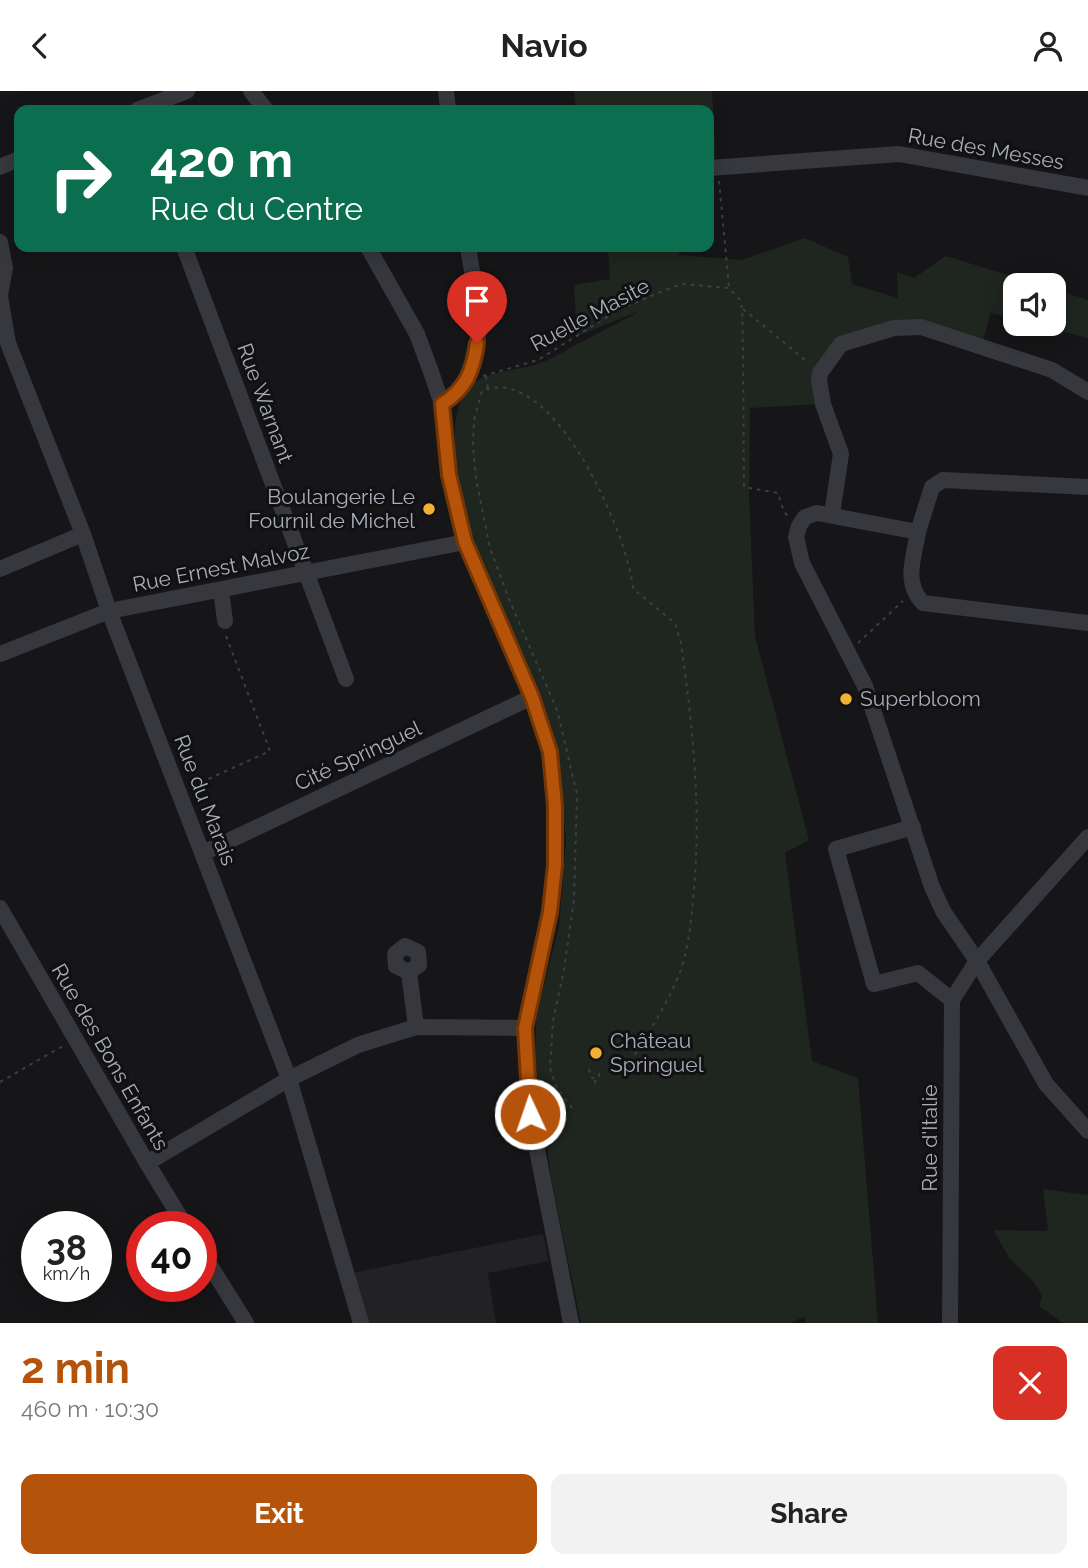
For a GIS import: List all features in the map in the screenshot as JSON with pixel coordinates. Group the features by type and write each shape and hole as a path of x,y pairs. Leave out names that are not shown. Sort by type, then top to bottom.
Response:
{"street":[{"path":"150,105 187,91"},
{"path":"250,91 262,105"},
{"name":"Rue des Messes","path":"714,168 899,154 1088,188"},
{"name":"Rue du Marais","path":"0,242 5,268 0,295 8,343 289,1079 361,1323"},
{"name":"Rue Warnant","path":"186,252 346,680"},
{"path":"371,252 417,334 435,383 442,404 449,475 465,542 532,697 550,752 555,806 555,865 550,912 525,1028 530,1114 571,1323"},
{"path":"442,404 457,394 466,382 475,361 480,325 469,252"},
{"path":"832,514 841,454 823,404 820,373 841,344 907,326 921,327 1052,370 1088,393"},
{"path":"435,383 452,386 466,382"},
{"path":"1088,487 943,480 932,487 918,532 910,577 913,592 923,603 1088,623"},
{"path":"918,532 817,513 805,517 796,537 802,563 865,686 932,887 943,911 977,961 1046,1084 1088,1131"},
{"path":"0,569 83,534"},
{"name":"Rue Ernest Malvoz","path":"0,654 109,611 465,542"},
{"path":"221,590 225,621"},
{"name":"Cité Springuel","path":"203,853 532,697"},
{"path":"913,827 835,849 874,984 918,973 952,1000 977,961 1088,837"},
{"name":"Rue des Bons Enfants","path":"0,908 177,1211"},
{"path":"409,972 416,1027"},
{"name":"Rue d'Italie","path":"952,1000 952,1321"},
{"path":"147,1163 289,1079 358,1045 416,1027 525,1028"},
{"path":"217,1277 246,1323"}],"path":[{"path":"714,171 720,191 729,288 740,300 742,308 745,364 744,487 778,493 784,512 799,527"},
{"name":"Ruelle Masite","path":"466,382 538,360 620,309 668,289 682,284 729,288"},
{"path":"742,308 820,373"},
{"path":"486,376 488,389"},
{"path":"572,1108 556,1086 550,1068 553,1021 564,970 574,899 577,794 557,710 490,548 472,446 478,400 482,391 488,389 514,390 541,407 563,428 607,509 632,577 633,589 675,623 681,643 697,785 697,862 691,921 681,969 662,1013 622,1075"},
{"path":"847,653 913,592"},
{"path":"179,792 270,751 223,627 225,621"},
{"path":"0,1082 75,1039"},
{"path":"595,1079 599,1076 600,1068"},
{"path":"589,1069 591,1077 595,1079 596,1088"}],"shaded area":[{"path":"574,91 712,91 713,105 575,105"},
{"path":"714,130 716,168 714,168"},
{"path":"805,238 848,257 852,284 898,298 897,272 914,278 946,256 1003,274 1003,316 991,313 981,346 921,327 859,337 820,373 823,404 750,408 749,494 755,636 809,840 785,853 812,1061 858,1078 878,1323 806,1323 804,1317 790,1323 581,1323 552,1183 535,1062 536,1017 559,926 566,842 558,753 551,725 480,558 467,517 456,463 458,411 466,391 482,378 542,362 642,310 577,336 574,285 610,279 608,252 679,252 679,255 742,260"},
{"path":"1066,293 1088,300 1088,338 1066,332"},
{"path":"1043,1189 1088,1195 1088,1323 1063,1323 1039,1306 1042,1296 1034,1282 1010,1259 993,1230 1048,1231"},
{"path":"543,1234 549,1261 488,1273 496,1323 368,1323 352,1273"}],"place":[{"name":"Boulangerie Le Fournil de Michel","path":"429,509"},
{"name":"Superbloom","path":"846,699"},
{"name":"Château Springuel","path":"596,1053"}],"route":[{"path":"477,343 475,361 466,382 457,394 442,404 449,475 465,542 532,697 550,752 555,806 555,865 550,912 525,1028 530,1114"}]}
